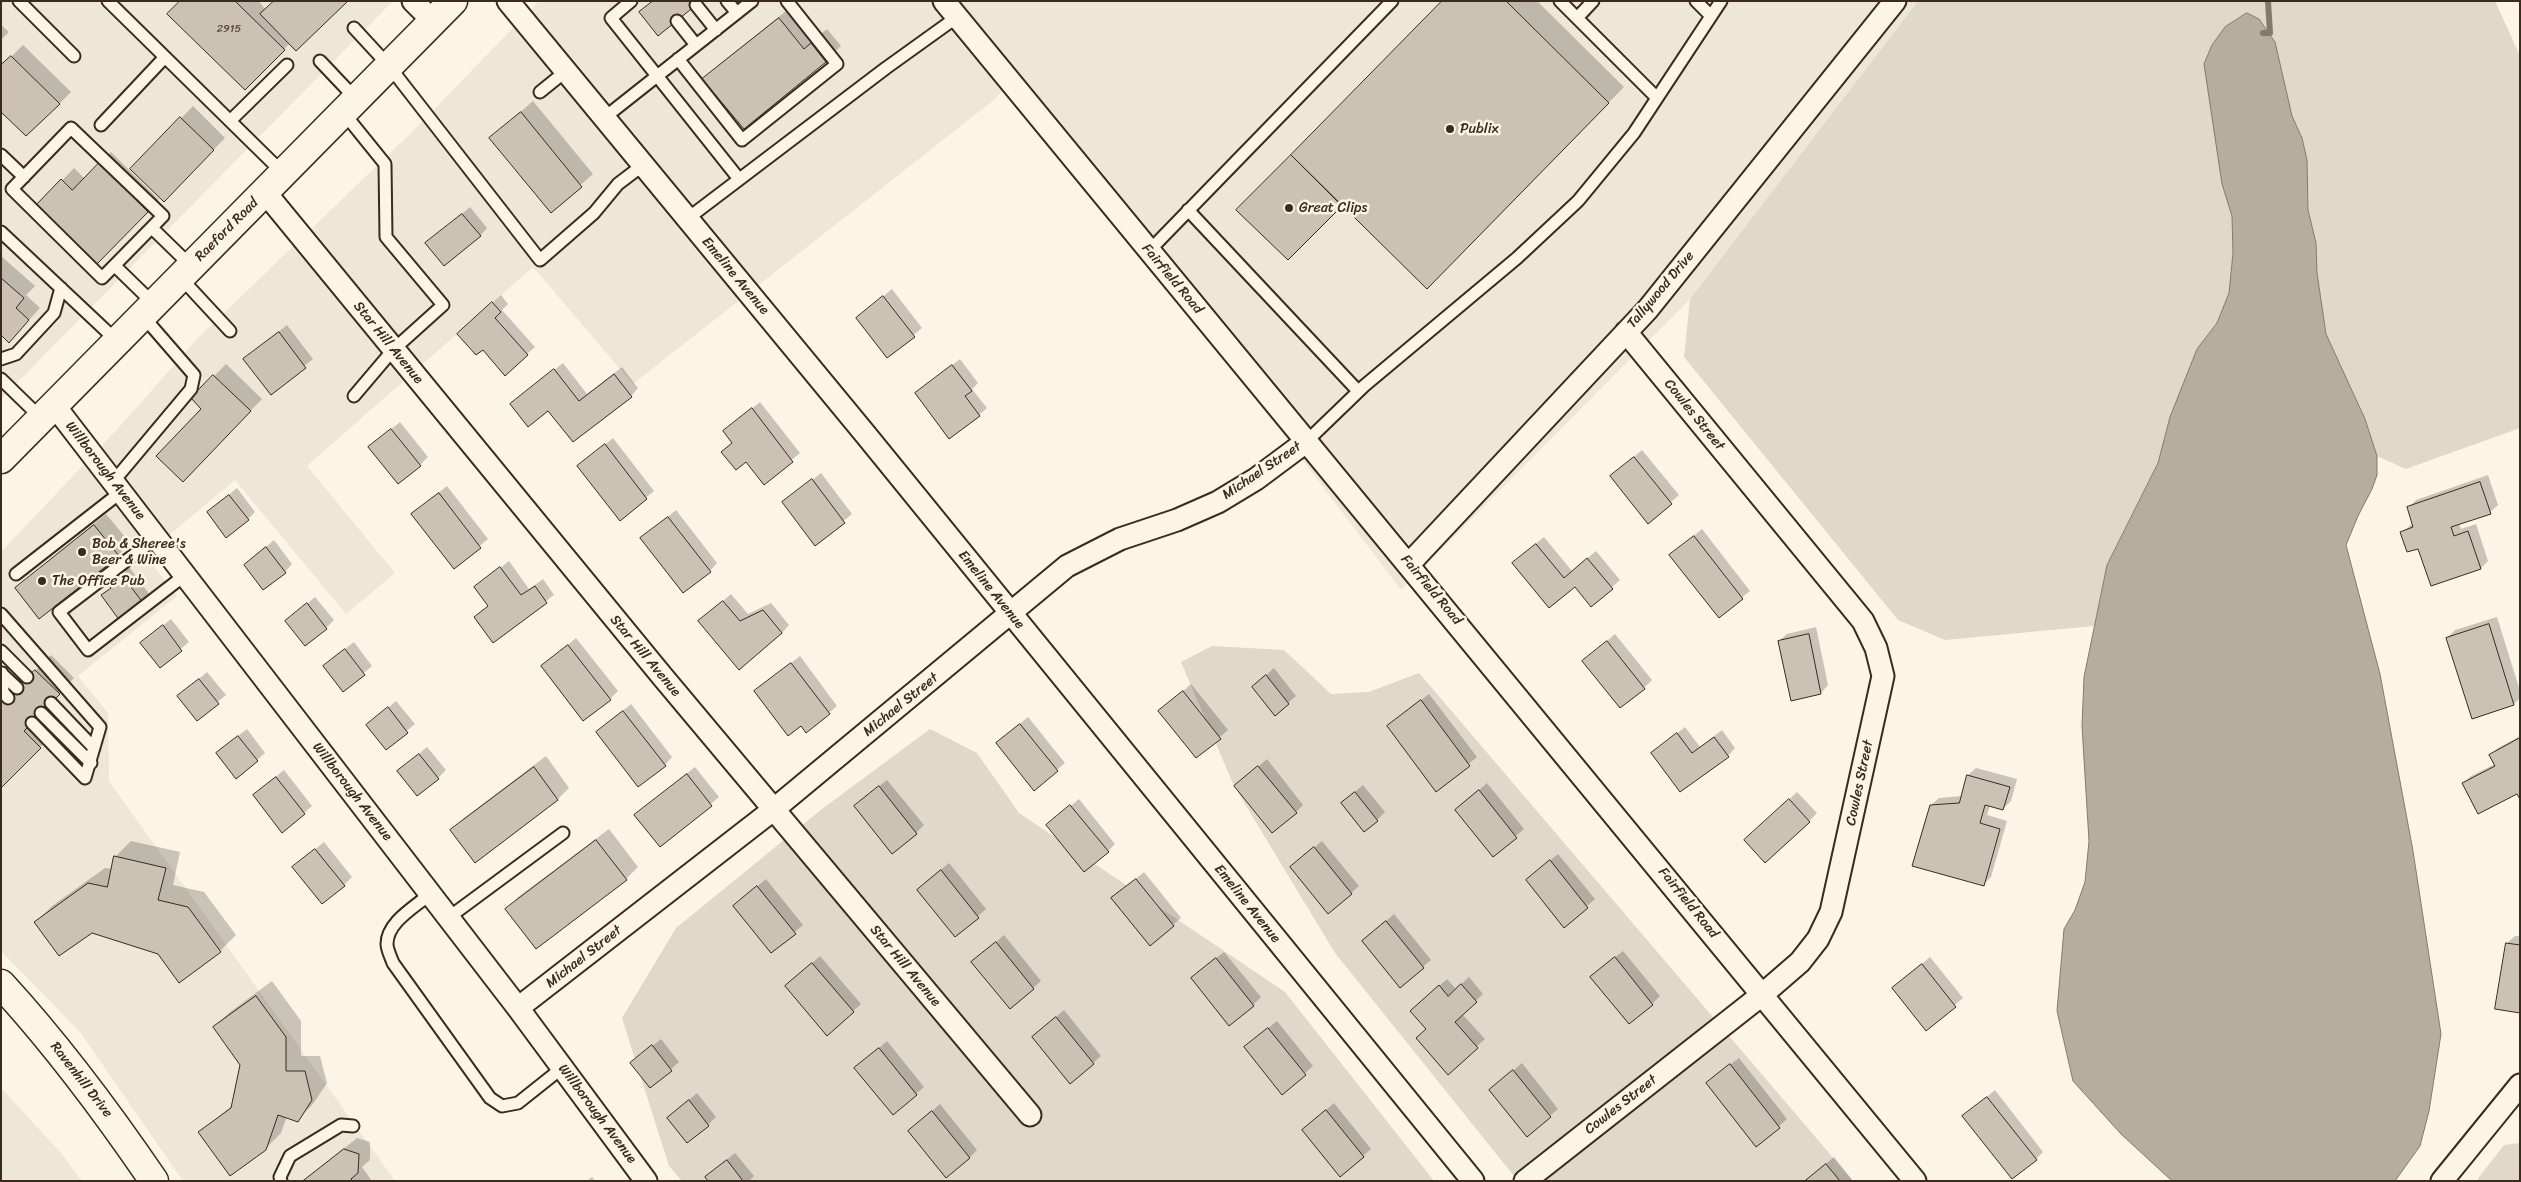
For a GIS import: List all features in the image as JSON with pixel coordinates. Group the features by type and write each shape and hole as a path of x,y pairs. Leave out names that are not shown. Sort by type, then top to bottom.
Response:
{"main road":[{"name":"Raeford Road","path":"1,459 453,1"},
{"name":"Ravenhill Drive","path":"1,984 37,1022 83,1080 154,1181"}],"street":[{"path":"413,1 433,21"},
{"name":"Emeline Avenue","path":"508,1 1011,614 1472,1181"},
{"name":"Tallywood Drive","path":"1409,564 1648,309 1895,1"},
{"name":"Fairfield Road","path":"950,9 1409,564 1915,1181"},
{"name":"Star Hill Avenue","path":"273,182 393,350 773,810 1030,1116"},
{"name":"Cowles Street","path":"1525,1181 1763,994 1800,962 1818,939 1831,912 1884,676 1876,648 1863,621 1626,332"},
{"name":"Willborough Avenue","path":"48,412 117,487 518,1008 646,1181"},
{"name":"Michael Street","path":"518,1008 773,810 1011,614 1032,593 1067,566 1120,539 1177,520 1218,502 1256,479 1307,441"},
{"path":"2442,1181 2520,1085"}],"lane":[{"path":"19,1 74,56"},
{"path":"631,1 611,18 739,179"},
{"path":"727,1 737,13"},
{"path":"604,118 752,1"},
{"path":"678,60 742,140 838,64 787,1"},
{"path":"1149,251 1392,1"},
{"path":"1560,1 1657,98"},
{"path":"1577,18 1593,1"},
{"path":"1696,1 1711,16"},
{"path":"1307,441 1358,391 1518,258 1578,201 1634,133 1721,1"},
{"path":"111,2 230,121 273,182"},
{"path":"696,5 716,30"},
{"path":"688,219 950,9"},
{"path":"677,21 696,45"},
{"path":"354,28 389,66 540,260 594,213 618,184 643,165"},
{"path":"101,125 165,57"},
{"path":"320,61 385,164 386,237 443,306 393,350 354,396"},
{"path":"230,121 287,65"},
{"path":"540,92 566,72"},
{"path":"71,128 163,216 152,228 102,278 12,189 71,128"},
{"path":"1,155 24,177"},
{"path":"1188,210 1358,391"},
{"path":"152,228 230,331"},
{"path":"1,232 117,341"},
{"path":"16,574 117,487 191,389 194,375 115,266"},
{"path":"1,359 16,354 54,313 61,288"},
{"path":"1,379 48,412"},
{"path":"156,538 59,612 88,650 185,575"},
{"path":"1,614 100,727 91,763 85,778 32,723"},
{"path":"1,651 27,678"},
{"path":"2,673 17,688"},
{"path":"2,673 3,692 8,698"},
{"path":"51,703 94,748"},
{"path":"41,713 91,763"},
{"path":"448,918 563,833"},
{"path":"430,894 398,921 389,934 387,945 393,963 490,1098 502,1106 518,1103 562,1068"},
{"path":"281,1181 280,1177 290,1156 341,1125 352,1126"}],"shaded area":[{"path":"1,1 393,1 1,399"},
{"path":"539,1 1918,1 1690,299 1401,590 1014,78 995,99 633,384 533,267 307,466 395,573 346,614 235,480 145,555 177,596 78,676 108,713 109,781 395,1181 183,1181 80,1032 1,951 1,552 121,425 197,339 416,128"},
{"path":"1918,1 2495,1 2520,56 2520,428 2406,469 2377,456 2365,419 2326,334 2317,273 2316,243 2308,210 2307,160 2302,138 2292,116 2222,184 2232,216 2233,253 2229,293 2217,323 2197,349 2170,417 2158,463 2107,565 2094,626 1945,640 1898,620 1684,357 1690,299"},
{"path":"2247,13 2259,19 2275,42 2292,116 2302,138 2307,160 2308,210 2316,243 2317,273 2326,334 2365,419 2377,456 2377,475 2346,545 2380,674 2413,851 2441,1034 2429,1111 2420,1146 2395,1181 2172,1181 2121,1134 2073,1081 2057,1011 2064,929 2075,910 2085,882 2089,841 2082,726 2084,677 2107,565 2158,463 2170,417 2197,349 2217,323 2229,293 2233,253 2232,216 2222,184 2204,64 2212,45 2225,27"},
{"path":"1212,646 1284,650 1331,694 1369,692 1419,673 1853,1181 1518,1181 1335,953 1234,786 1181,662"},
{"path":"930,729 977,753 1019,813 1285,992 1434,1181 682,1181 669,1166 622,1018 676,928 822,809"},
{"path":"1,1088 61,1153 82,1181 1,1181"},
{"path":"2520,1143 2520,1181 2476,1181 2504,1145"}],"building":[{"path":"180,1 235,1 285,50 245,90 167,14"},
{"path":"274,1 348,1 296,51 260,14"},
{"path":"653,1 701,1 658,36 639,12"},
{"name":"Publix","path":"1442,1 1506,1 1609,103 1427,289 1291,155"},
{"path":"779,18 804,49 811,43 826,62 744,129 702,79"},
{"path":"11,56 60,104 26,136 1,112 1,65"},
{"path":"521,112 582,187 551,213 489,138"},
{"path":"180,117 214,150 164,202 130,169"},
{"name":"Great Clips","path":"1291,155 1342,206 1288,260 1236,210"},
{"path":"99,163 148,212 96,265 36,205 61,179 72,190"},
{"path":"462,214 481,236 444,266 425,243"},
{"path":"1,278 24,298 16,308 29,320 9,343 1,335"},
{"path":"883,296 915,337 887,358 856,318"},
{"path":"492,302 501,312 495,318 528,355 505,376 483,350 476,355 457,334"},
{"path":"279,332 306,368 271,395 243,359"},
{"path":"952,365 972,391 965,396 980,416 949,439 915,393"},
{"path":"554,369 579,401 614,374 632,397 573,442 548,411 528,427 510,404"},
{"path":"213,375 251,411 183,482 156,456 201,409 191,398"},
{"path":"752,408 793,462 764,485 746,462 736,470 721,452 732,443 723,431"},
{"path":"391,429 421,466 398,484 368,447"},
{"path":"605,444 647,499 620,521 577,466"},
{"path":"1634,457 1672,504 1648,524 1610,476"},
{"path":"812,479 845,523 815,546 782,502"},
{"path":"2480,482 2491,514 2451,527 2454,536 2468,531 2481,569 2431,586 2418,549 2407,552 2400,532 2413,527 2407,507"},
{"path":"439,493 481,548 454,569 411,514"},
{"path":"229,495 249,520 226,538 207,512"},
{"path":"668,517 711,572 683,593 640,538"},
{"path":"94,525 119,556 39,619 15,588"},
{"path":"1694,536 1743,599 1719,618 1669,555"},
{"path":"1536,544 1564,578 1587,558 1613,589 1591,607 1575,587 1549,608 1512,563"},
{"path":"266,547 286,573 263,590 244,565"},
{"path":"500,567 521,595 535,586 547,603 493,643 474,617 488,606 474,587"},
{"path":"119,571 143,603 120,621 101,595 111,588 106,581"},
{"path":"723,601 740,621 763,610 782,633 739,670 698,621"},
{"path":"307,603 327,629 305,646 285,621"},
{"path":"2489,624 2514,705 2472,719 2446,638"},
{"path":"163,625 182,651 160,668 140,643"},
{"path":"1809,634 1821,694 1791,701 1778,641"},
{"path":"1607,641 1645,689 1620,708 1582,661"},
{"path":"568,645 611,700 583,721 541,666"},
{"path":"345,649 365,675 343,692 323,666"},
{"path":"791,663 830,714 806,733 801,726 788,736 754,691"},
{"path":"35,670 60,694 24,731 41,748 1,788 1,700 3,702"},
{"path":"1266,675 1289,704 1275,716 1252,687"},
{"path":"199,679 219,704 197,721 177,696"},
{"path":"1183,691 1221,739 1196,758 1158,711"},
{"path":"1421,700 1470,766 1436,792 1387,726"},
{"path":"388,707 408,733 386,750 366,725"},
{"path":"623,711 666,766 638,787 596,732"},
{"path":"1020,724 1058,771 1034,791 996,743"},
{"path":"1677,733 1692,753 1714,737 1729,757 1680,792 1651,753"},
{"path":"238,736 258,761 236,779 216,753"},
{"path":"2520,738 2520,799 2517,794 2478,814 2462,783 2495,766 2489,755"},
{"path":"419,754 439,779 417,796 397,771"},
{"path":"1258,766 1297,813 1272,833 1234,786"},
{"path":"534,767 558,800 475,863 450,830"},
{"path":"687,774 712,806 660,847 634,815"},
{"path":"1967,775 2010,787 2003,810 1985,805 1980,823 2000,829 1984,886 1912,866 1930,805 1959,803"},
{"path":"276,777 305,814 282,833 253,795"},
{"path":"879,786 917,834 892,854 854,806"},
{"path":"1479,790 1517,838 1493,857 1455,810"},
{"path":"1355,792 1378,821 1364,832 1341,803"},
{"path":"1789,799 1810,822 1765,863 1744,840"},
{"path":"1070,805 1109,852 1084,872 1046,825"},
{"path":"596,840 627,880 536,949 505,909"},
{"path":"1314,847 1352,894 1328,914 1290,867"},
{"path":"315,849 345,886 322,904 292,867"},
{"path":"114,856 166,868 158,900 188,907 221,952 179,983 158,954 92,933 59,956 34,922 88,883 107,887"},
{"path":"1550,860 1588,908 1564,928 1526,880"},
{"path":"941,870 979,918 955,937 917,890"},
{"path":"1136,879 1174,926 1150,946 1111,898"},
{"path":"757,886 796,934 771,953 733,906"},
{"path":"1386,921 1424,968 1400,988 1362,941"},
{"path":"996,942 1034,989 1010,1009 971,962"},
{"path":"2506,943 2520,945 2520,1013 2495,1009"},
{"path":"1615,957 1653,1005 1629,1024 1590,977"},
{"path":"1216,958 1254,1006 1229,1026 1191,978"},
{"path":"812,963 854,1012 827,1036 785,986"},
{"path":"1922,964 1956,1007 1926,1031 1892,988"},
{"path":"1461,984 1477,1002 1455,1022 1478,1048 1448,1075 1416,1038 1426,1029 1410,1011 1439,985 1448,996"},
{"path":"256,996 286,1037 286,1071 305,1071 312,1100 298,1122 278,1115 266,1150 230,1176 198,1132 231,1108 240,1065 213,1027"},
{"path":"1056,1017 1094,1064 1070,1084 1032,1037"},
{"path":"1268,1028 1306,1075 1282,1095 1244,1047"},
{"path":"652,1045 672,1071 650,1088 630,1063"},
{"path":"879,1048 917,1095 893,1115 854,1068"},
{"path":"1730,1064 1780,1128 1756,1147 1706,1083"},
{"path":"1513,1070 1551,1117 1527,1137 1489,1090"},
{"path":"1987,1097 2037,1160 2012,1179 1962,1116"},
{"path":"689,1100 709,1126 687,1143 667,1118"},
{"path":"1326,1110 1364,1157 1340,1177 1302,1130"},
{"path":"932,1111 970,1158 946,1178 908,1131"},
{"path":"344,1149 359,1154 358,1173 351,1179 352,1181 303,1181"},
{"path":"727,1160 743,1181 708,1181 705,1177"},
{"path":"1826,1164 1840,1181 1805,1181"}],"waterway":[{"path":"2263,33 2270,33 2268,1"}],"place":[{"name":"Publix","path":"1450,129"},
{"name":"Great Clips","path":"1289,208"},
{"name":"Bob & Sheree's Beer & Wine","path":"82,552"},
{"name":"The Office Pub","path":"42,581"}]}
